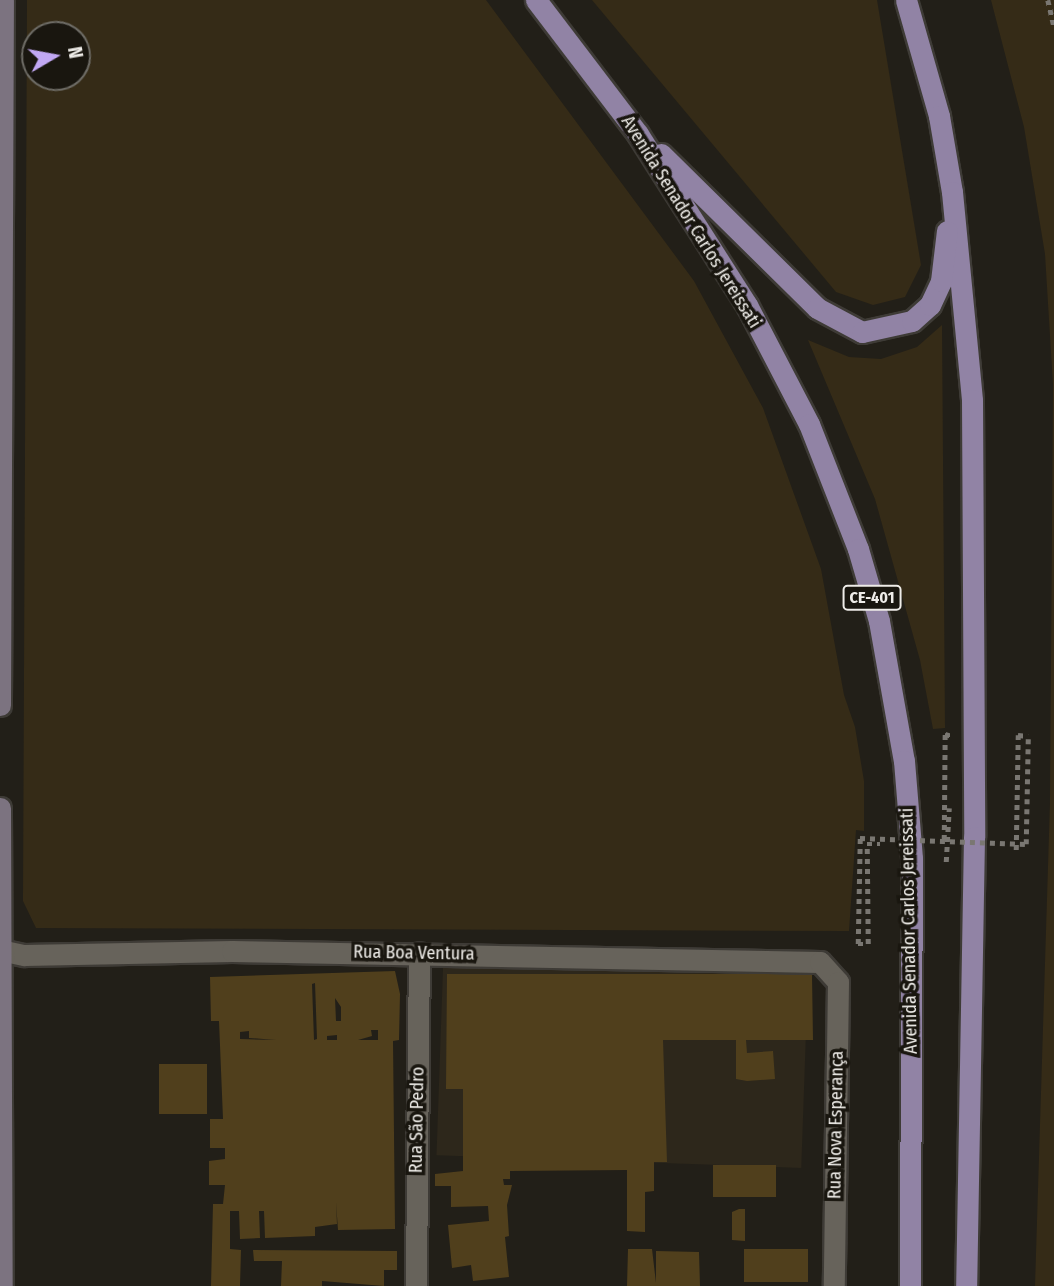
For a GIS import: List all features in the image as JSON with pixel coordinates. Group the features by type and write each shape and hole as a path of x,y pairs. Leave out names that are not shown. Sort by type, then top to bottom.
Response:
{"main road":[{"path":"0,705 3,0"},
{"name":"Avenida Senador Carlos Jereissati","path":"536,0 638,134 747,305 808,424 858,549 879,621 904,761 912,859 909,1286"},
{"path":"906,0 930,80 953,192 972,400 974,837 965,1286"},
{"path":"638,134 817,308 862,332 912,321 930,304 941,281 953,192"},
{"path":"0,808 2,1286"}],"street":[{"name":"Rua Boa Ventura","path":"0,950 24,955 419,953 808,960 828,966"},
{"name":"Rua São Pedro","path":"416,1286 419,953"},
{"name":"Rua Nova Esperança","path":"828,966 838,982 834,1286"}],"path":[{"path":"1048,0 1054,27"},
{"path":"944,840 945,734 952,734"},
{"path":"880,844 867,844 867,944 858,944 860,838 944,840 1026,844 1028,736 1018,735 1016,850"}],"shaded area":[{"path":"27,0 486,0 694,281 763,408 821,569 844,695 855,727 864,781 864,831 856,830 849,931 36,928 23,901 27,91 91,91 91,21 27,21"},
{"path":"592,0 877,0 921,265 905,297 873,305 836,292"},
{"path":"991,0 1054,0 1054,1286 1035,1286 1050,802 1053,385 1045,254 1024,127"},
{"path":"942,325 945,728 933,729 920,660 875,499 808,340 849,357 881,359 917,347"},
{"path":"443,962 808,975 801,1168 436,1155"}],"building":[{"path":"395,971 400,994 399,1040 393,1041 395,1229 338,1230 336,1202 337,1224 315,1227 315,1236 265,1238 264,1211 259,1211 260,1238 240,1239 239,1211 230,1211 230,1249 241,1250 240,1286 211,1286 213,1204 223,1204 225,1185 209,1185 209,1161 225,1159 225,1148 210,1148 210,1119 223,1119 219,1021 211,1021 210,977","holes":["315,983 317,1039 314,1040 312,984","335,998 341,1007 341,1021 336,1021","371,1030 378,1030 378,1040 358,1040 372,1036","249,1031 249,1038 276,1040 240,1039 240,1032","337,1035 337,1040 327,1040 327,1036"]},
{"path":"447,974 812,974 813,1040 746,1040 747,1053 773,1051 775,1079 747,1081 736,1079 736,1040 663,1040 667,1162 654,1162 654,1191 645,1192 645,1232 627,1231 627,1170 510,1171 510,1179 503,1179 504,1185 512,1185 507,1205 509,1236 505,1237 509,1277 473,1281 471,1265 452,1268 448,1225 489,1221 488,1206 451,1207 451,1186 435,1186 435,1174 463,1171 463,1089 446,1089"},
{"path":"159,1064 207,1064 207,1114 159,1114"},
{"path":"713,1165 776,1165 776,1197 713,1197"},
{"path":"745,1209 745,1241 732,1240 732,1212"},
{"path":"628,1249 652,1249 656,1283 656,1251 699,1252 700,1286 627,1286"},
{"path":"744,1249 808,1249 808,1282 744,1282"},
{"path":"253,1250 397,1251 397,1270 384,1270 384,1286 322,1281 322,1286 281,1286 282,1261 254,1261"}]}
